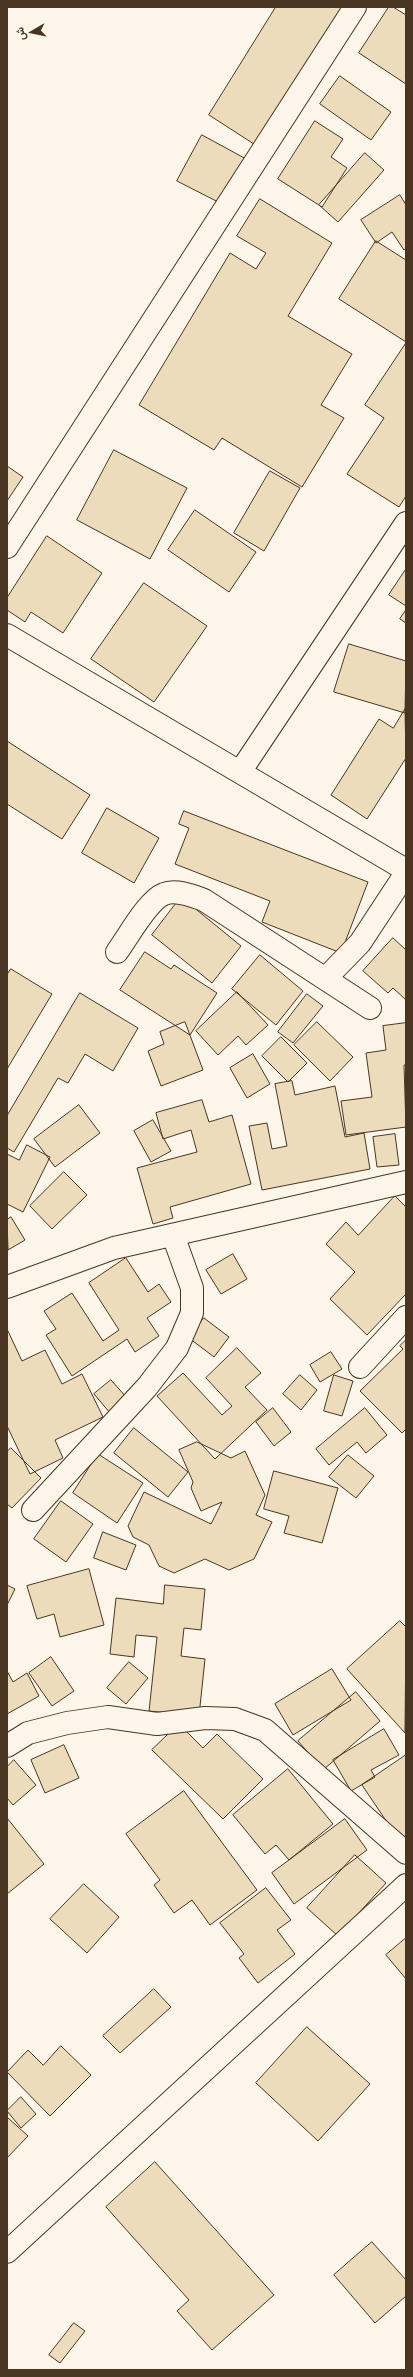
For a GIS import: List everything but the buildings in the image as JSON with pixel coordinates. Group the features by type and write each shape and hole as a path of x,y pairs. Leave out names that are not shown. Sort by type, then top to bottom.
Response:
{"street":[{"path":"7,547 355,7"},
{"path":"240,772 406,523"},
{"path":"7,635 240,772 406,872 360,943 326,978"},
{"path":"117,952 150,905 164,893 186,893 204,900 370,1008"},
{"path":"7,1287 114,1248 406,1182"},
{"path":"33,1510 147,1387 177,1348 192,1313 192,1288 173,1234"},
{"path":"360,1367 406,1317"},
{"path":"7,1746 28,1733 67,1723 108,1717 157,1724 205,1718 235,1719 265,1730 406,1853"},
{"path":"7,2252 406,1885"}]}
